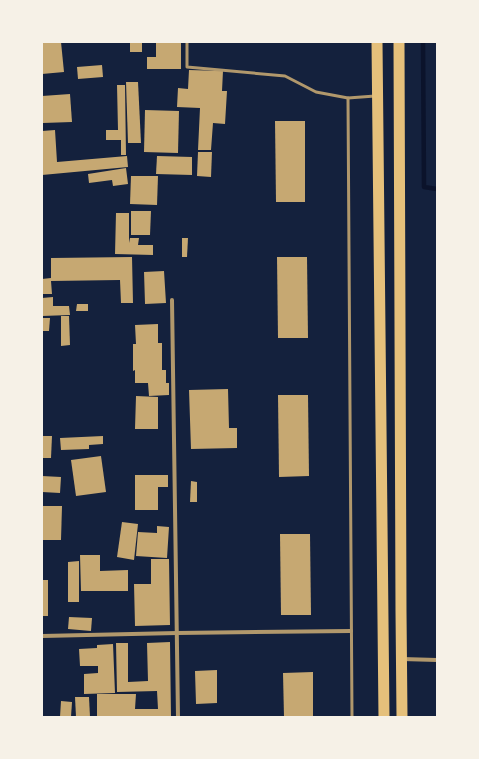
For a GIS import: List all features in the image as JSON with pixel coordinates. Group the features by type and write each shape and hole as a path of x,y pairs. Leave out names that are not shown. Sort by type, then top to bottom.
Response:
{"highway":[{"path":"377,42 384,717"},
{"path":"399,42 402,717"},
{"path":"383,659 402,659"}],"street":[{"path":"172,300 178,717"},
{"path":"42,636 177,633 350,632"},
{"path":"402,659 437,660"}],"lane":[{"path":"187,42 187,67 285,76 316,92 348,98 377,96"},
{"path":"348,98 350,632 352,717"}],"building":[{"path":"42,42 61,42 64,72 42,74"},
{"path":"130,42 142,42 142,52 130,52"},
{"path":"156,42 181,42 181,69 147,69 147,57 156,57"},
{"path":"102,65 103,77 78,79 77,67"},
{"path":"189,70 223,71 222,91 227,91 225,124 213,123 211,150 198,150 200,108 177,107 178,88 188,89"},
{"path":"126,82 138,82 141,143 128,143"},
{"path":"117,85 125,85 126,155 121,155 121,140 106,140 106,130 118,130"},
{"path":"70,94 72,122 43,123 42,96"},
{"path":"145,110 179,111 178,153 144,152"},
{"path":"275,121 305,121 305,202 276,202"},
{"path":"55,130 57,162 127,156 128,167 42,175 42,131"},
{"path":"198,152 212,152 211,177 197,176"},
{"path":"157,156 192,157 192,175 156,174"},
{"path":"126,168 128,184 113,186 112,180 89,183 88,174"},
{"path":"131,176 158,176 157,205 130,204"},
{"path":"131,211 151,211 150,235 131,235"},
{"path":"116,213 129,213 129,243 130,238 139,238 138,245 153,245 153,255 115,254"},
{"path":"182,238 188,238 187,257 182,257"},
{"path":"132,257 133,303 121,303 120,280 51,281 52,294 42,294 42,279 51,278 51,258"},
{"path":"277,257 307,257 308,338 278,338"},
{"path":"164,271 166,303 145,304 144,272"},
{"path":"53,297 53,306 69,306 70,315 42,316 42,298"},
{"path":"77,304 88,304 88,311 76,311"},
{"path":"61,316 69,316 70,345 61,346"},
{"path":"42,318 50,318 49,331 42,331"},
{"path":"158,324 158,343 162,343 162,370 166,370 166,383 169,383 169,395 149,396 148,383 135,383 135,370 133,371 133,344 136,344 135,325"},
{"path":"228,389 229,428 237,428 237,448 191,449 189,390"},
{"path":"278,395 308,395 309,476 279,477"},
{"path":"136,396 158,397 158,429 135,429"},
{"path":"42,436 52,436 51,458 42,458"},
{"path":"103,436 103,444 89,445 89,449 61,450 60,438"},
{"path":"101,456 106,492 76,496 71,460"},
{"path":"135,475 168,475 168,487 158,487 158,510 135,510"},
{"path":"42,476 61,477 60,493 42,492"},
{"path":"191,481 197,482 197,502 190,502"},
{"path":"42,506 62,506 61,540 42,540"},
{"path":"122,522 138,524 134,560 117,557"},
{"path":"157,526 169,527 167,558 136,556 138,532 157,533"},
{"path":"280,534 310,534 311,615 281,615"},
{"path":"80,555 100,555 100,571 128,570 128,591 81,591"},
{"path":"151,559 169,559 170,625 135,626 134,584 151,584"},
{"path":"79,561 79,602 68,602 68,562"},
{"path":"42,580 48,580 48,616 42,616"},
{"path":"69,617 92,618 91,631 68,629"},
{"path":"170,642 171,717 97,717 97,694 136,694 135,709 158,709 157,691 117,692 116,643 128,643 128,682 148,681 147,643"},
{"path":"113,644 115,693 84,694 84,674 98,673 98,666 80,666 79,649 97,648 97,645"},
{"path":"217,670 217,703 196,704 195,671"},
{"path":"313,672 313,717 284,717 283,673"},
{"path":"75,697 89,697 90,717 76,717"},
{"path":"61,701 72,702 71,717 60,717"}],"waterway":[{"path":"423,42 424,187 437,189"}]}
